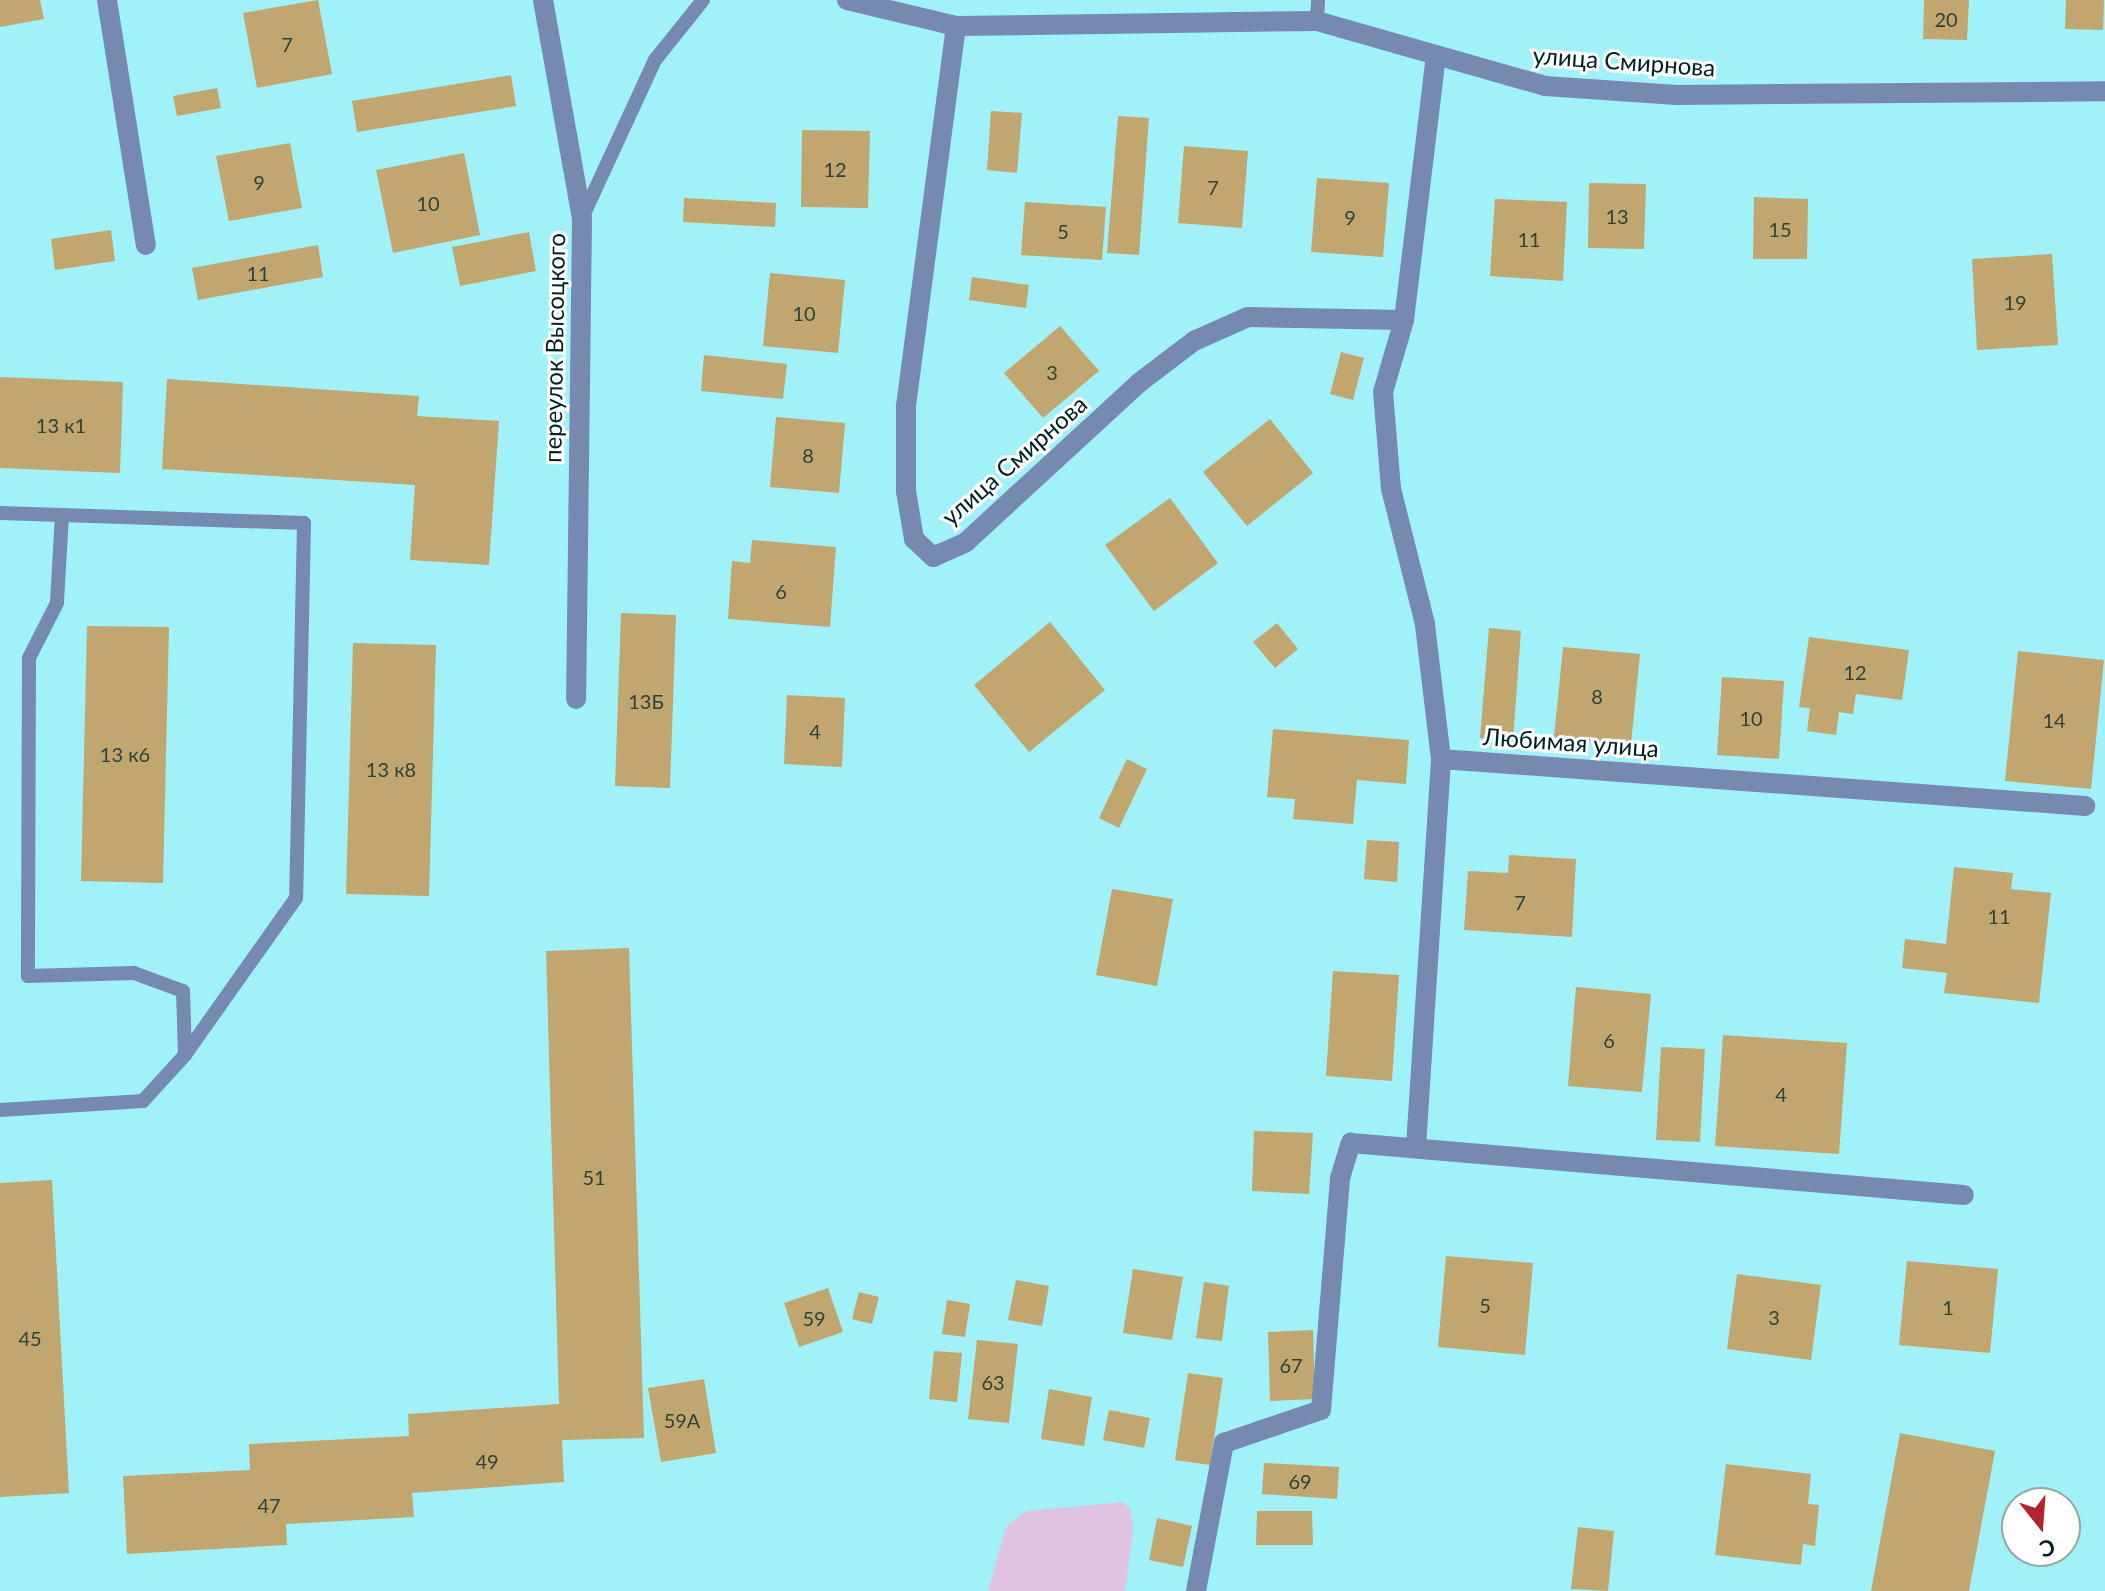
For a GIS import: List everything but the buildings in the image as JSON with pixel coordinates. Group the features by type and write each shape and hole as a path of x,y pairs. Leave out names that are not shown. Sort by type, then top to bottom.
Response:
{"street":[{"path":"107,0 146,245"},
{"name":"переулок Высоцкого","path":"543,0 582,218 576,699"},
{"name":"улица Смирнова","path":"847,0 956,26 1317,10 1436,57 1545,86 1677,95 2105,91"},
{"name":"улица Смирнова","path":"956,26 906,408 906,491 914,539 933,557 966,542 1140,382 1194,341 1248,317 1404,320"},
{"path":"1416,1147 1441,759 1425,624 1391,489 1383,392 1404,320 1436,57"},
{"name":"Любимая улица","path":"1441,759 2085,806"},
{"path":"1196,1591 1224,1443 1321,1410 1340,1178 1351,1143 1964,1195"}],"lane":[{"path":"582,218 655,60 703,0"},
{"path":"0,513 304,523 296,898 185,1055 143,1101 0,1110"},
{"path":"62,515 57,603 29,658 28,976 134,973 183,991 185,1055"}],"shaded area":[{"path":"1123,1502 1131,1510 1133,1532 1125,1591 988,1591 1006,1527 1026,1511"}]}
